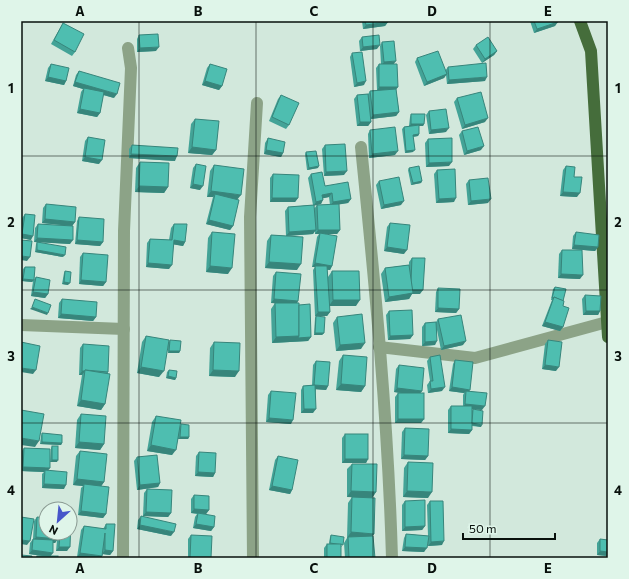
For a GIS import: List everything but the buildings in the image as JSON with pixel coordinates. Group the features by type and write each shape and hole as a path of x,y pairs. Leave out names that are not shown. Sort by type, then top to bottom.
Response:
{"main road":[{"path":"580,21 591,51 608,337"}],"street":[{"path":"123,558 124,231 132,68 128,48"},
{"path":"253,558 250,217 256,103"},
{"path":"361,148 380,347 390,484 392,558"},
{"path":"380,347 475,358 606,322"},
{"path":"21,325 124,329"}]}
